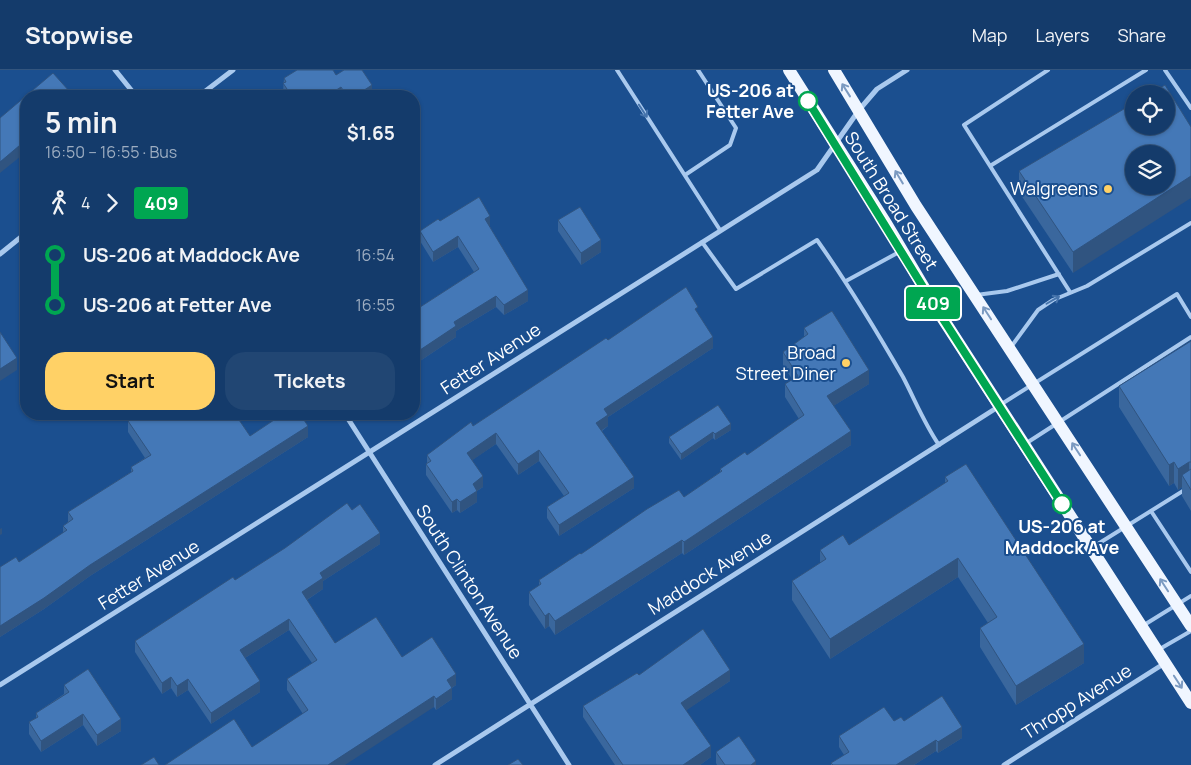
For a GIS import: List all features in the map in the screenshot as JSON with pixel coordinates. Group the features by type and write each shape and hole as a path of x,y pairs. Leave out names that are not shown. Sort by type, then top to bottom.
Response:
{"main road":[{"name":"South Broad Street","path":"788,70 902,250 936,308 1191,703"},
{"name":"South Broad Street","path":"834,70 916,206 1191,626"}],"street":[{"path":"115,70 131,90"},
{"path":"207,90 234,70"},
{"name":"Fetter Avenue","path":"0,685 817,170 859,110 877,89 907,70"},
{"path":"0,254 20,238"},
{"name":"Maddock Avenue","path":"435,765 1000,405"},
{"name":"South Clinton Avenue","path":"349,420 569,765"},
{"name":"Thropp Avenue","path":"1004,765 1165,663"}],"lane":[{"path":"617,70 720,230"},
{"path":"685,175 730,145 736,128 698,70"},
{"path":"1048,70 964,125 1070,292"},
{"path":"990,166 1146,70"},
{"path":"1165,70 1191,108"},
{"path":"1010,349 1038,310 1070,292 1088,286 1191,223"},
{"path":"702,242 736,289 817,240 846,281 904,379 926,426 939,445"},
{"path":"846,281 902,250"},
{"path":"974,295 1007,291 1058,274"},
{"path":"1000,405 1177,294 1191,317"},
{"path":"1024,445 1191,337"},
{"path":"1090,548 1191,486"},
{"path":"1151,511 1191,572"},
{"path":"1142,626 1191,596"},
{"path":"1157,650 1191,631"}],"building":[{"path":"297,70 333,70 336,75 344,70 362,70 372,85 364,90 343,90 341,87 336,90 285,90 287,89 283,83 286,82 284,78"},
{"path":"53,73 68,90 33,90"},
{"path":"20,101 20,145 0,162 0,118"},
{"name":"Walgreens","path":"1175,101 1191,127 1191,176 1175,186 1175,145 1125,145 1125,195 1162,195 1073,252 1019,171 1125,108 1125,135 1175,135"},
{"path":"479,197 490,216 485,219 528,290 504,305 496,296 454,322 456,326 420,350 420,307 479,269 458,236 433,252 420,231 438,219 440,221"},
{"path":"580,207 601,240 581,253 558,220"},
{"path":"686,287 698,307 695,309 713,337 604,409 608,415 596,423 634,477 559,525 547,507 569,493 539,450 518,464 496,433 467,453 483,476 473,484 477,491 460,502 457,499 452,502 426,464 431,461 427,455 471,422 473,426 606,338 608,340"},
{"path":"832,311 869,370 827,396 851,431 684,542 682,540 555,621 549,613 545,616 529,592 541,584 539,580 679,490 684,497 722,471 720,469 745,452 747,455 804,415 785,384 798,376 783,352 808,334 804,328"},
{"path":"0,332 17,358 0,369"},
{"path":"1191,341 1191,462 1178,469 1174,462 1169,465 1119,386"},
{"path":"718,405 731,424 715,434 713,432 681,454 669,437"},
{"path":"239,420 250,436 274,420 304,420 308,426 90,565 44,598 0,626 0,567 16,557 19,562 67,530 63,526 73,519 68,512 133,471 131,467 151,455 128,421"},
{"path":"966,464 1084,644 1016,686 980,628 997,617 958,558 830,639 792,581 826,559 820,550 843,535 849,545 948,481 945,477"},
{"path":"1191,469 1191,490 1182,475"},
{"path":"347,503 352,510 360,504 380,533 320,573 323,578 302,592 335,643 376,617 402,657 432,637 456,674 447,680 452,688 436,699 434,696 328,765 165,765 234,719 252,747 308,710 287,679 317,660 289,619 240,650 260,681 211,713 188,679 177,686 171,677 162,683 135,641 233,577 235,580 285,548"},
{"path":"703,629 730,670 681,703 711,746 683,765 623,765 583,706 637,673 639,675"},
{"path":"88,669 121,719 97,735 83,714 41,741 29,722 38,717 36,713 69,692 64,685"},
{"path":"942,696 962,727 938,742 936,740 896,765 833,765 831,763 849,752 839,736 884,707 894,721 901,717 904,721"},
{"path":"739,736 756,761 751,765 725,765 716,752"},
{"path":"154,757 159,765 141,765"},
{"path":"518,759 523,765 508,765"}],"bus line":[{"name":"409","path":"808,101 887,225 936,308 1062,504"}],"place":[{"name":"US-206 at Fetter Ave","path":"808,101"},
{"name":"Walgreens","path":"1108,189"},
{"name":"Broad Street Diner","path":"846,363"},
{"name":"US-206 at Maddock Ave","path":"1062,504"}]}
